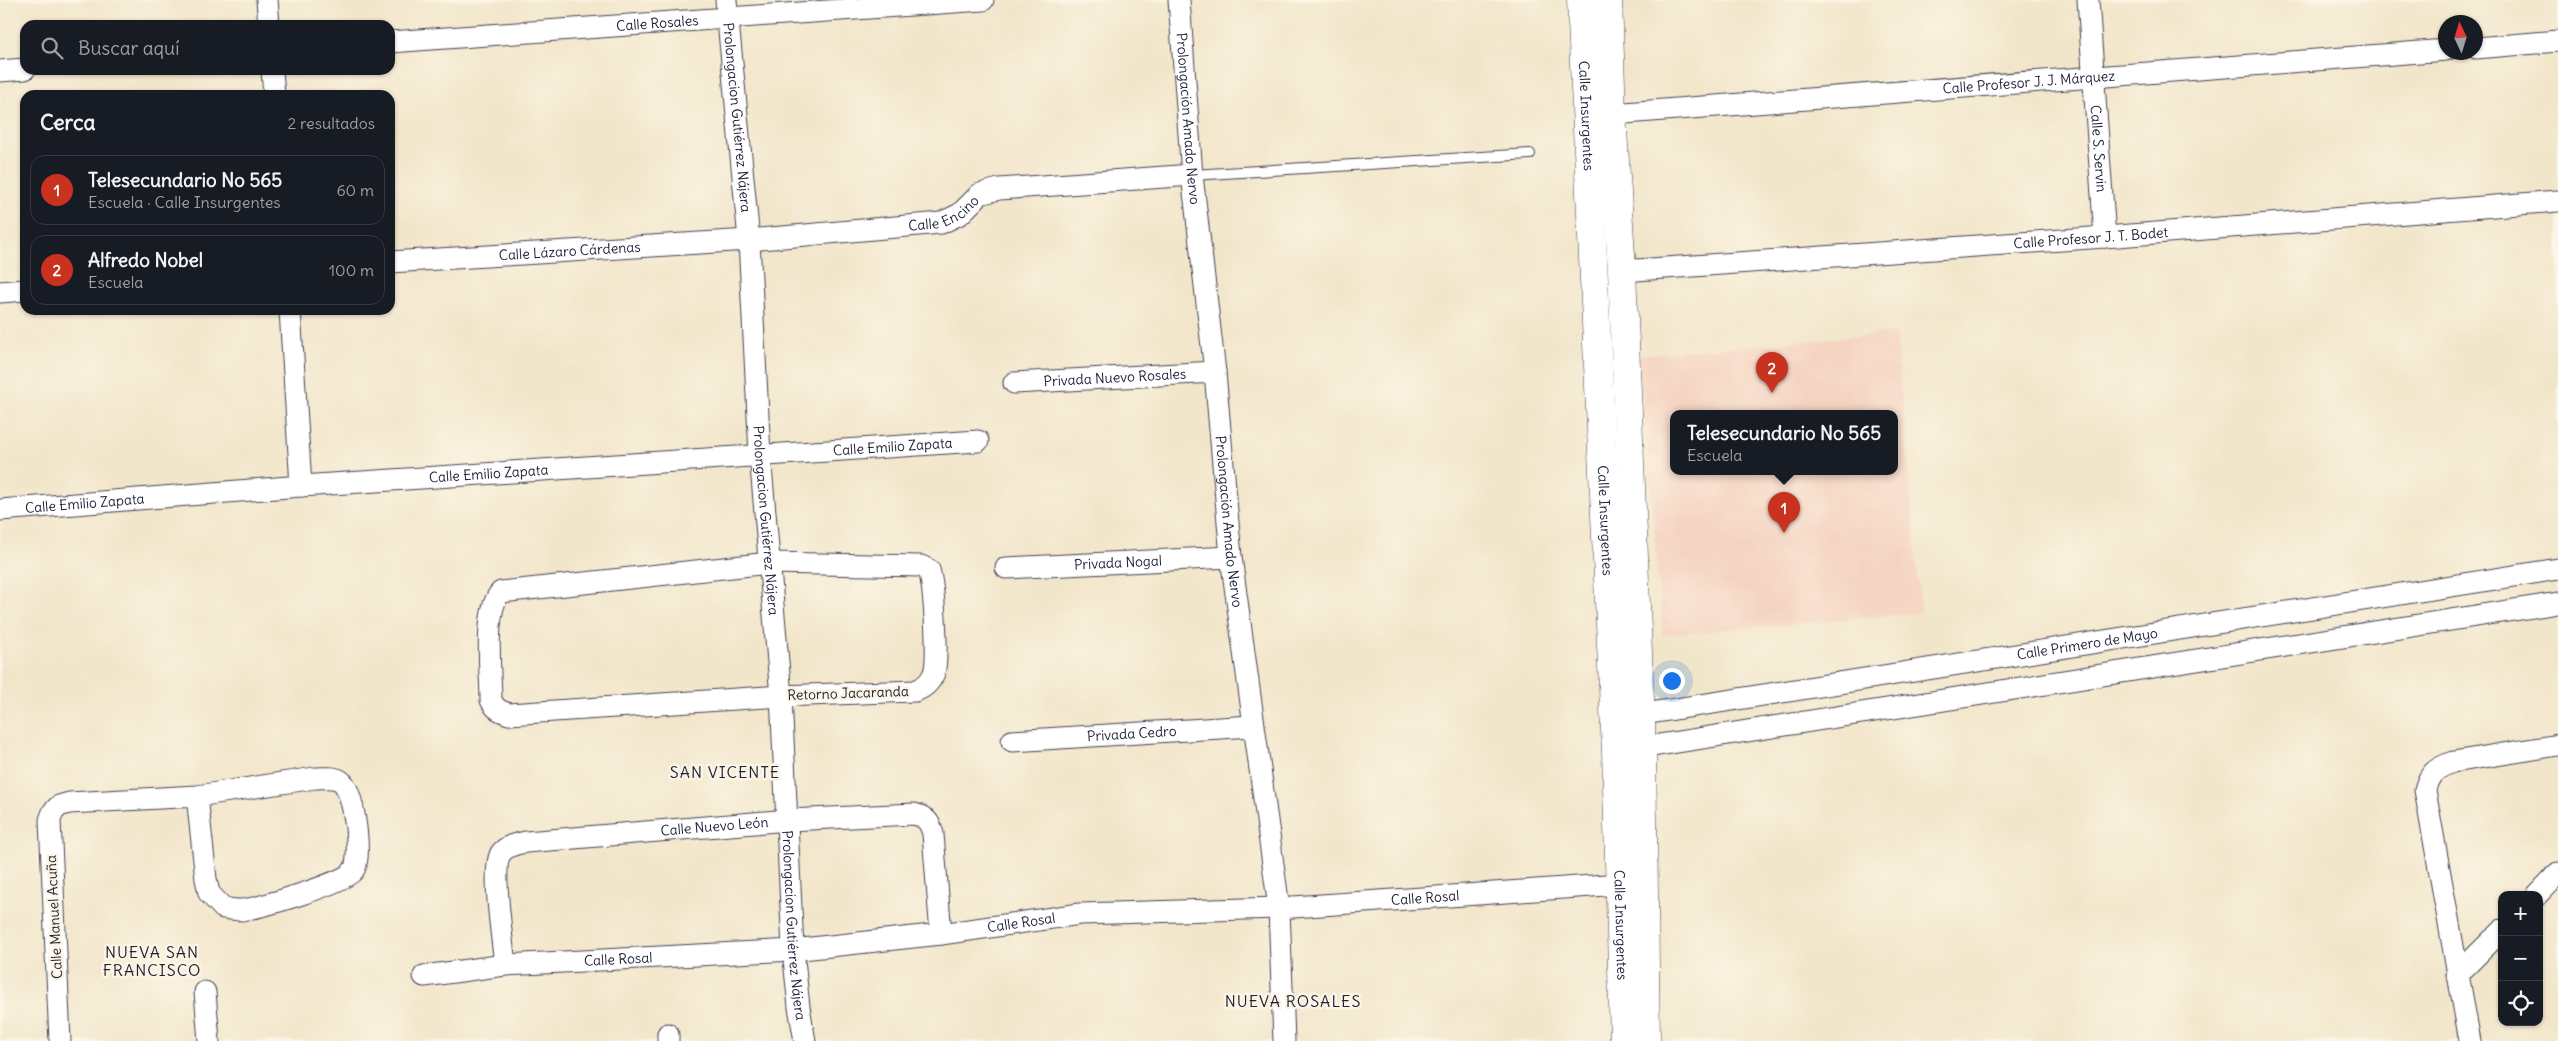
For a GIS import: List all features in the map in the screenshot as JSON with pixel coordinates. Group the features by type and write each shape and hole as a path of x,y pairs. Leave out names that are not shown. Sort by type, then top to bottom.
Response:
{"main road":[{"name":"Calle Insurgentes","path":"1581,0 1629,750 1631,884 1624,1041"},
{"name":"Calle Insurgentes","path":"1608,0 1612,114 1622,271 1627,717"},
{"name":"Calle Insurgentes","path":"1631,884 1646,1041"}],"street":[{"path":"267,0 269,20"},
{"name":"Calle Rosales","path":"395,42 727,9 984,0"},
{"name":"Prolongación Amado Nervo","path":"1179,0 1192,176 1215,372 1230,557 1252,726 1279,908 1284,1041"},
{"name":"Calle S. Servin","path":"2088,0 2105,237"},
{"name":"Prolongacion Gutiérrez Nájera","path":"727,9 748,240 760,455 781,696 789,820 793,950 799,1008 805,1041"},
{"path":"2483,47 2558,41"},
{"name":"Calle Profesor J. J. Márquez","path":"1612,114 2438,51"},
{"path":"0,71 20,69"},
{"path":"272,75 274,90"},
{"name":"Calle Encino","path":"748,240 941,223 960,214 980,194 999,189 1192,176"},
{"name":"Calle Profesor J. T. Bodet","path":"1622,271 2105,237 2558,202"},
{"name":"Calle Lázaro Cárdenas","path":"395,262 748,240"},
{"path":"0,292 20,290"},
{"path":"290,315 301,486"},
{"name":"Privada Nuevo Rosales","path":"1014,383 1215,372"},
{"name":"Calle Emilio Zapata","path":"0,510 301,486 978,441"},
{"name":"Privada Nogal","path":"1006,568 1230,557"},
{"name":"Retorno Jacaranda","path":"770,563 921,566 929,570 932,578 936,661 930,682 922,689 915,691 781,696 509,714 498,711 491,700 491,612 496,597 501,592 770,563"},
{"name":"Calle Primero de Mayo","path":"1627,717 2558,569"},
{"path":"1629,750 2558,604"},
{"name":"Privada Cedro","path":"1012,741 1252,726"},
{"path":"2470,1041 2425,790 2428,776 2439,767 2453,762 2558,745"},
{"path":"316,778 335,778 348,787 352,800 358,858 354,870 344,878 318,888 241,910 224,908 209,893 197,796 316,778"},
{"name":"Calle Manuel Acuña","path":"60,1041 50,820 53,812 59,806 69,804 197,796"},
{"name":"Calle Nuevo León","path":"505,965 496,870 501,853 507,847 526,842 789,820 914,814 923,816 930,823 933,834 941,934"},
{"path":"2541,891 2558,873"},
{"name":"Calle Rosal","path":"424,976 505,965 793,950 941,934 1080,914 1279,908 1631,884"},
{"path":"2457,975 2498,934"},
{"path":"205,992 210,1041"}],"lane":[{"path":"1192,176 1530,154"}],"shaded area":[{"path":"1896,333 1921,613 1663,635 1639,355"}],"place":[{"name":"Alfredo Nobel","path":"1772,393"},
{"name":"Telesecundario No 565","path":"1784,533"}],"district":[{"name":"SAN VICENTE","path":"725,772"},
{"name":"NUEVA SAN FRANCISCO","path":"152,961"},
{"name":"NUEVA ROSALES","path":"1293,1001"}]}
